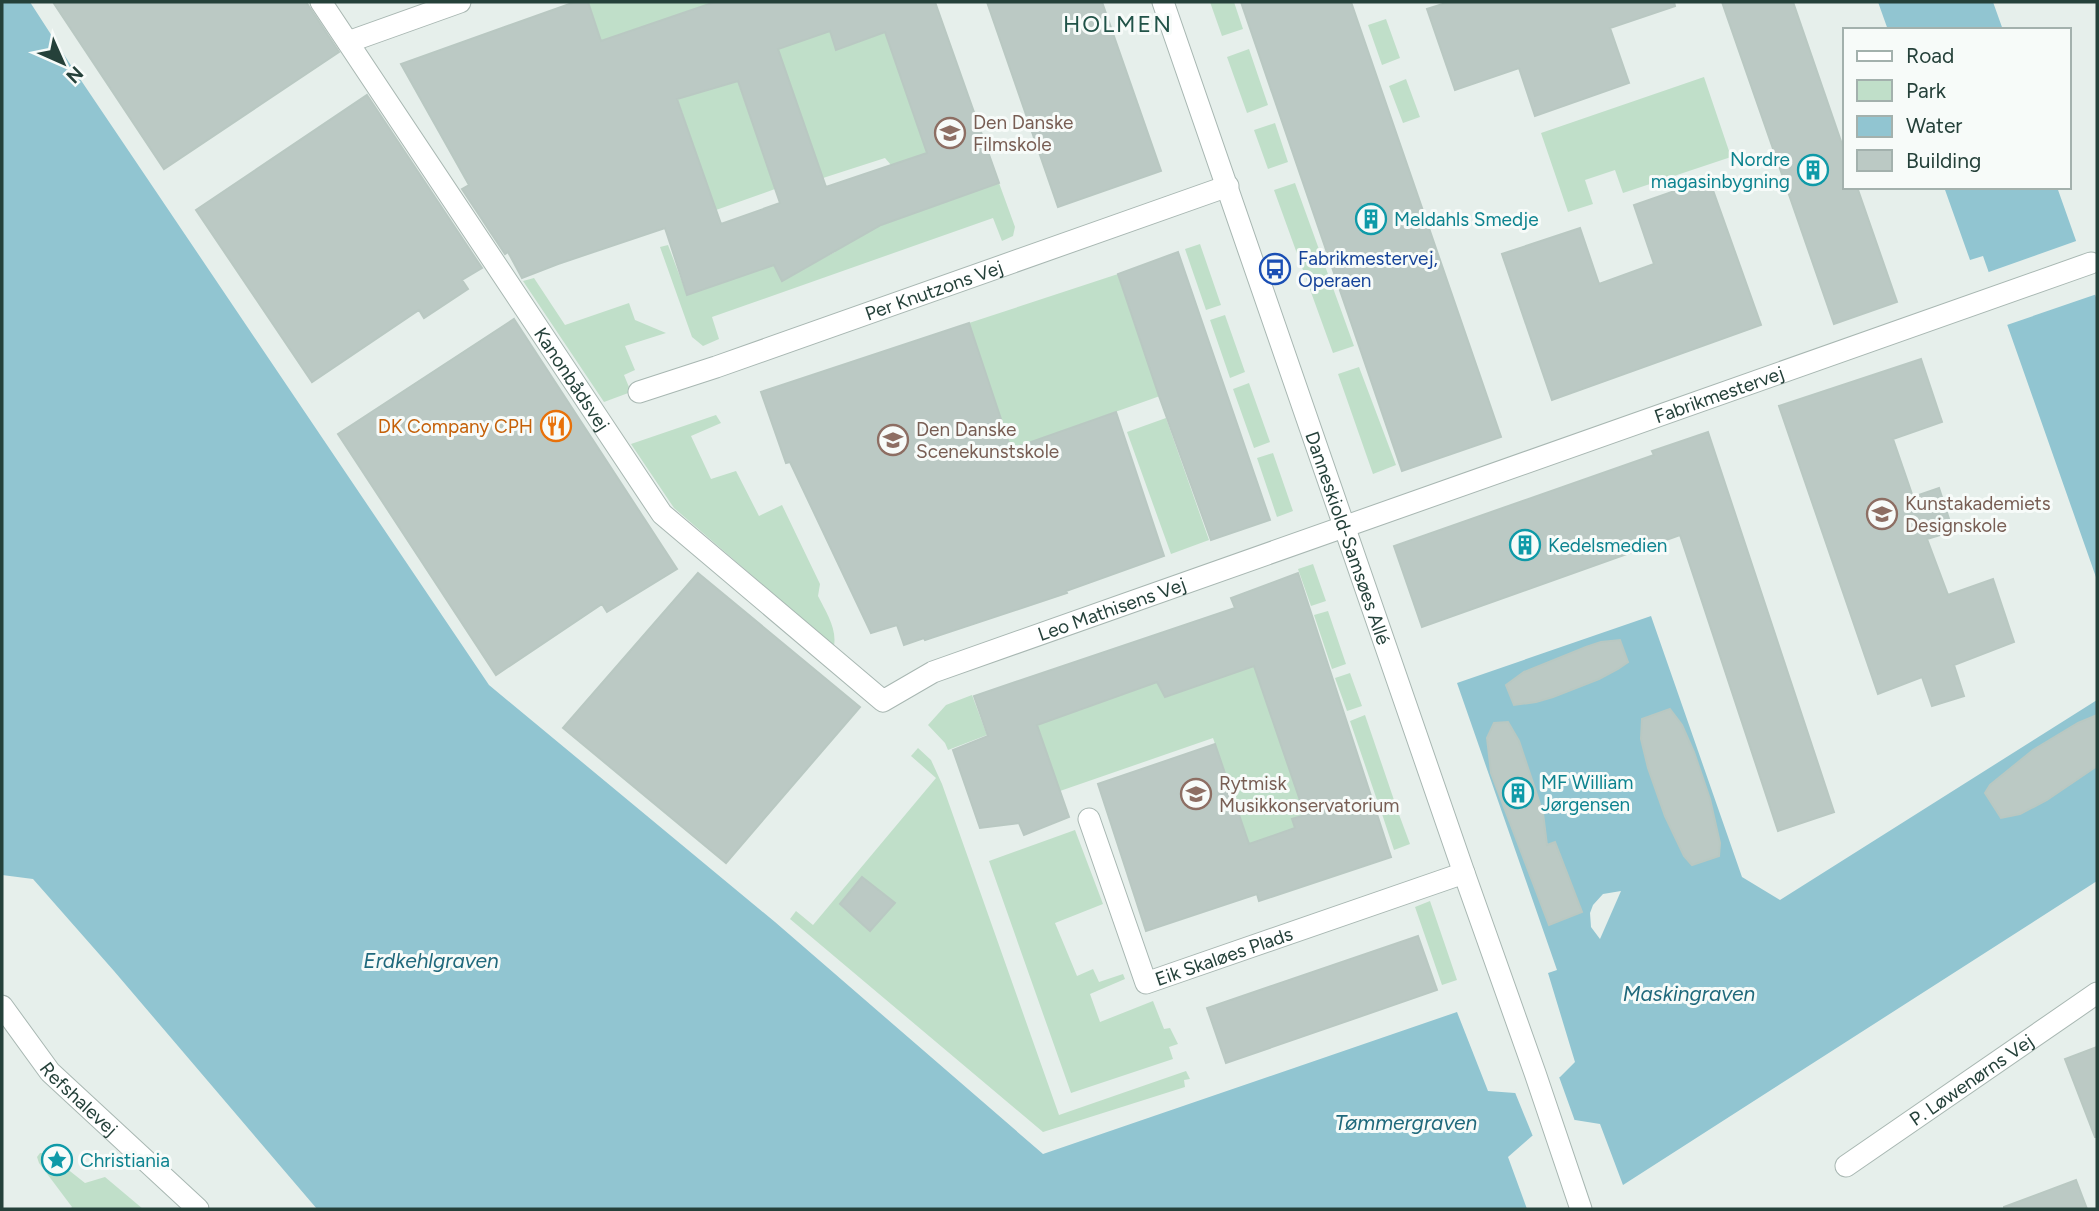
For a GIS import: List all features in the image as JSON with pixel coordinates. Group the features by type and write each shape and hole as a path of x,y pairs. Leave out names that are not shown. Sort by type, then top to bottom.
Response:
{"street":[{"name":"Kanonbådsvej","path":"321,2 662,514 883,701"},
{"path":"348,42 460,2"},
{"name":"Danneskiold-Samsøes Allé","path":"1163,2 1581,1209"},
{"name":"Per Knutzons Vej","path":"639,392 1228,186"},
{"name":"Fabrikmestervej","path":"1346,528 2091,263"},
{"name":"Leo Mathisens Vej","path":"883,701 933,672 1346,528"},
{"name":"Eik Skaløes Plads","path":"1089,819 1146,983 1464,873"},
{"name":"P. Løwenørns Vej","path":"1846,1166 2097,993"},
{"name":"Refshalevej","path":"2,1006 50,1072 198,1209"}],"green space":[{"path":"587,2 715,2 600,41"},
{"path":"1210,2 1234,2 1243,29 1222,36"},
{"path":"878,12 927,153 891,165 885,158 823,178 778,49 830,31 836,50 859,42"},
{"path":"1386,19 1400,58 1382,65 1368,25"},
{"path":"1249,49 1268,105 1247,113 1227,57"},
{"path":"732,65 775,189 716,210 673,86"},
{"path":"1704,77 1731,157 1623,193 1615,170 1585,180 1593,204 1568,212 1541,133"},
{"path":"1406,79 1420,117 1403,123 1389,86"},
{"path":"1275,123 1288,162 1268,169 1254,130"},
{"path":"842,182 860,233 999,183 1015,227 1013,236 1002,241 993,218 712,317 719,339 703,346 692,337 660,247 668,245 687,295 739,277 749,214 782,280 835,252 813,191"},
{"path":"1295,183 1354,346 1333,353 1274,190"},
{"path":"1200,244 1221,305 1206,310 1185,249"},
{"path":"1118,274 1160,396 1011,449 969,323"},
{"path":"534,278 565,325 629,303 635,320 666,333 625,346 635,370 624,375 631,392 604,402 523,281"},
{"path":"1225,315 1245,372 1230,378 1210,320"},
{"path":"1359,367 1396,465 1373,474 1338,374"},
{"path":"1249,383 1270,442 1254,448 1233,389"},
{"path":"716,415 721,423 691,436 711,479 736,471 759,516 782,505 820,584 818,596 832,626 834,646 674,508 631,444"},
{"path":"1166,418 1209,540 1171,554 1127,432"},
{"path":"1273,453 1293,511 1277,517 1257,458"},
{"path":"1313,564 1326,601 1311,606 1298,569"},
{"path":"1328,611 1346,664 1332,669 1314,615"},
{"path":"1251,655 1308,823 1303,825 1300,816 1292,819 1295,828 1249,844 1213,738 1060,791 1037,725 1157,682 1166,697 1222,677"},
{"path":"1350,673 1362,706 1347,711 1335,678"},
{"path":"972,695 987,735 948,750 928,725 946,705"},
{"path":"1365,715 1394,800 1379,806 1350,721"},
{"path":"918,748 931,760 942,784 1059,1115 1186,1071 1190,1079 1184,1080 1185,1087 1043,1132 790,919 796,911 813,925 936,778 911,756"},
{"path":"1397,809 1410,844 1394,850 1382,814"},
{"path":"1075,830 1103,904 1055,923 1077,976 1093,969 1099,982 1123,974 1125,979 1090,994 1100,1022 1153,1001 1164,1029 1170,1028 1178,1044 1169,1047 1173,1059 1071,1093 989,861"},
{"path":"1430,901 1457,980 1442,985 1415,907"},
{"path":"40,1153 47,1153 85,1183 105,1177 143,1209 70,1209 72,1207 39,1163 37,1157"}],"water":[{"name":"Erdkehlgraven","path":"2,2 30,2 489,685 775,922 1043,1154 1457,1012 1488,1091 1515,1093 1560,1077 1575,1062 1548,973 1557,970 1457,683 1651,616 1742,877 1780,900 2097,700 2097,881 1623,1185 1600,1124 1575,1120 1532,1136 1508,1157 1527,1209 317,1209 33,879 2,875"},
{"path":"1878,2 1993,2 2002,28 1887,28"},
{"path":"1945,189 2058,189 2097,300 2097,580 1983,256 1970,260"}],"pier":[{"path":"2079,240 2097,294 2004,326 1986,273"},
{"path":"1621,891 1600,939 1591,927 1590,913 1593,905 1603,894"},
{"path":"1558,1074 1576,1124 1534,1139 1514,1090"}],"building":[{"path":"53,2 306,2 339,52 164,169"},
{"path":"575,2 588,2 601,41 715,2 935,2 999,183 881,225 782,281 774,265 687,295 665,228 522,278 508,252 505,254 462,189 469,185 401,64","holes":["830,31 836,50 885,32 927,153 826,187 778,49","738,81 780,203 721,224 677,99"]},
{"path":"987,2 1102,2 1161,171 1058,207"},
{"name":"Meldahls Smedje","path":"1241,2 1351,2 1501,437 1402,471"},
{"path":"1449,2 1674,2 1675,6 1610,28 1629,83 1535,116 1519,68 1455,90 1427,9"},
{"name":"Nordre magasinbygning","path":"1722,2 1793,2 1843,147 1843,189 1858,189 1897,302 1834,324"},
{"path":"367,95 482,268 462,280 468,289 424,318 419,310 312,382 196,210"},
{"path":"1709,179 1761,325 1552,400 1502,254 1580,228 1599,284 1654,264 1634,205"},
{"path":"1178,252 1270,520 1211,540 1118,274"},
{"path":"514,319 677,569 607,612 602,604 496,675 338,434"},
{"name":"Den Danske Scenekunstskole","path":"969,323 1011,449 1116,412 1164,556 1066,591 1067,593 904,645 897,625 871,633 790,462 786,463 761,392"},
{"name":"Kunstakademiets Designskole","path":"1921,359 1942,422 1893,439 1913,497 1939,488 1953,531 1927,539 1948,595 1993,579 2014,642 1954,665 1964,696 1932,706 1922,677 1878,694 1779,406"},
{"path":"1708,432 1834,812 1778,831 1680,535 1422,627 1394,546 1654,455 1652,451"},
{"path":"698,573 860,707 726,863 563,728"},
{"path":"1298,573 1391,857 1259,901 1257,894 1146,931 1098,784 1215,744 1249,844 1295,828 1292,819 1305,815 1254,666 1165,697 1157,682 1037,725 1069,817 1024,835 1019,823 980,828 953,750 988,736 974,696 1235,608 1231,598"},
{"path":"1620,640 1628,662 1618,669 1553,697 1514,705 1506,685 1524,672 1601,642"},
{"path":"1670,709 1682,725 1694,752 1710,799 1720,843 1719,856 1692,865 1684,856 1665,816 1641,739 1642,719"},
{"path":"2097,715 2097,766 2047,800 2020,814 2001,818 1985,793 1990,785 2033,750"},
{"path":"1508,722 1519,741 1543,813 1547,845 1555,842 1582,912 1549,925 1491,773 1487,738 1494,723"},
{"path":"862,877 895,903 870,931 840,904"},
{"path":"1418,936 1437,990 1226,1063 1207,1008"},
{"path":"2097,1047 2097,1137 2095,1137 2065,1059"},
{"path":"2076,1180 2087,1209 2004,1209 2004,1207"}],"place":[{"name":"Den Danske Filmskole","path":"950,133"},
{"name":"Nordre magasinbygning","path":"1813,170"},
{"name":"Meldahls Smedje","path":"1371,219"},
{"name":"Fabrikmestervej, Operaen","path":"1275,269"},
{"name":"DK Company CPH","path":"556,426"},
{"name":"Den Danske Scenekunstskole","path":"893,440"},
{"name":"Kunstakademiets Designskole","path":"1882,514"},
{"name":"Kedelsmedien","path":"1525,545"},
{"name":"MF William Jørgensen","path":"1518,793"},
{"name":"Rytmisk Musikkonservatorium","path":"1196,794"},
{"name":"Christiania","path":"57,1160"}],"district":[{"name":"HOLMEN","path":"1118,24"}],"water label":[{"name":"Maskingraven","path":"1689,993"},
{"name":"Tømmergraven","path":"1406,1122"}]}
